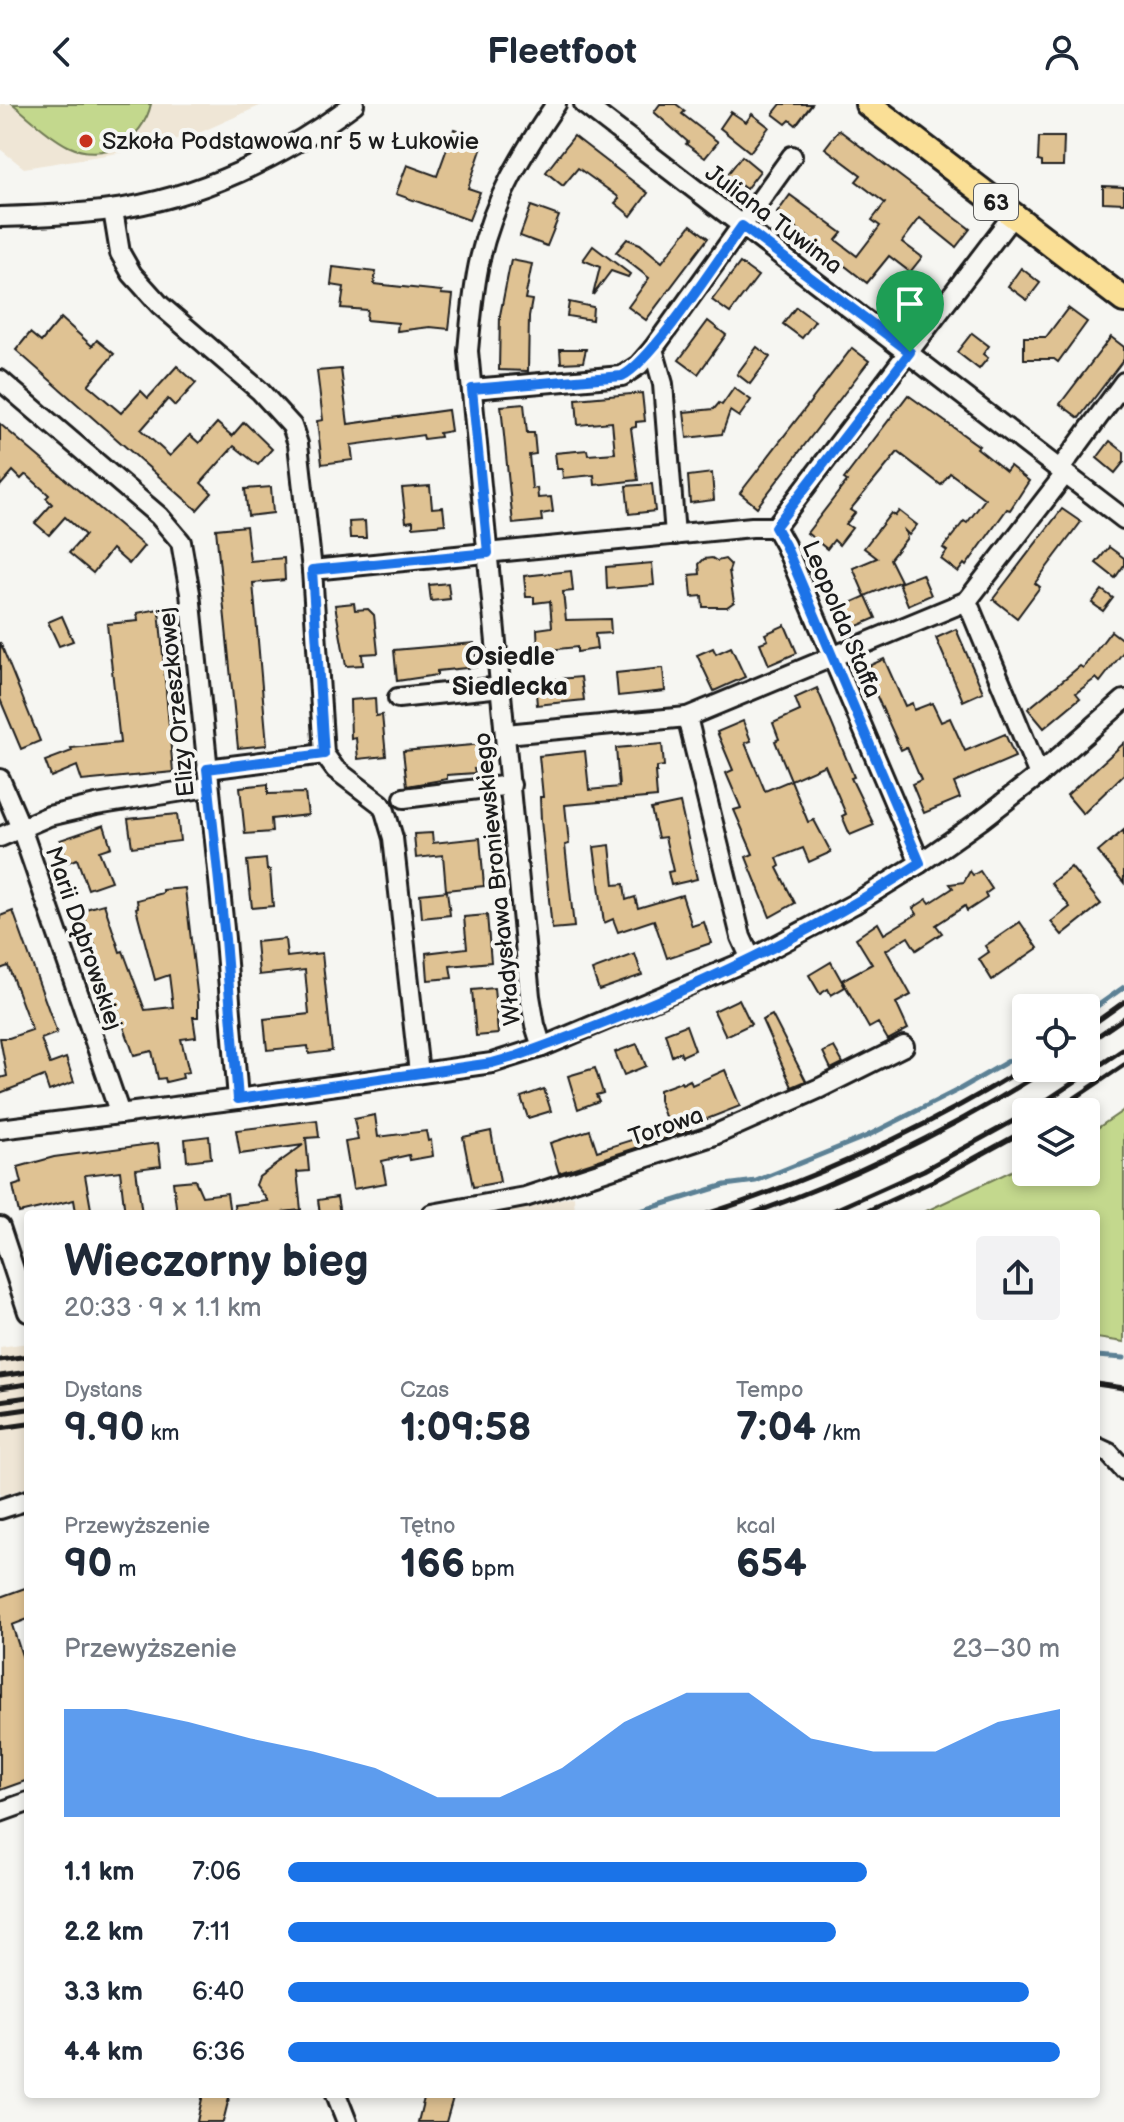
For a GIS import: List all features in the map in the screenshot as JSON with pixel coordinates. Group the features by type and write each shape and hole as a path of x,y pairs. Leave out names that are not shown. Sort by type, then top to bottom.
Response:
{"main road":[{"name":"63","path":"868,104 1124,300"}],"street":[{"path":"0,217 113,210 183,193 238,173 292,146 354,104"},
{"name":"Władysława Broniewskiego","path":"542,1047 530,996 468,351 480,256 503,192 520,158 556,104"},
{"name":"Juliana Tuwima","path":"584,104 1124,519"},
{"path":"472,389 622,376 639,365 792,156"},
{"path":"113,210 120,253 147,291 260,391 292,426 298,444 312,570 324,754 335,769 385,811 393,838 419,1073"},
{"path":"775,527 1013,215"},
{"path":"653,349 663,384 675,535"},
{"name":"Elizy Orzeszkowej","path":"0,380 159,516 181,542 190,593 238,1099"},
{"path":"506,734 687,717 967,601 1124,382"},
{"name":"Leopolda Staffa","path":"312,570 775,527 920,863"},
{"path":"967,601 1039,775"},
{"path":"398,698 501,687"},
{"path":"0,1129 492,1063 542,1047 751,959 854,904 920,863 1039,775 1124,700"},
{"path":"687,717 741,937 751,959"},
{"path":"0,837 49,816 324,754"},
{"name":"Marii Dąbrowskiej","path":"0,779 21,828 120,1114"},
{"path":"404,798 511,785"},
{"name":"Torowa","path":"454,1210 525,1197 712,1136 904,1046"},
{"path":"0,1227 5,1256 23,1284"},
{"path":"1100,1449 1109,1453 1124,1470"},
{"path":"0,1509 24,1501"},
{"path":"0,1812 24,1803"},
{"path":"338,2098 347,2122"}],"shaded area":[{"name":"Szkoła Podstawowa nr 5 w Łukowie","path":"0,104 264,104 199,133 143,149 24,168 0,149"},
{"path":"574,1196 575,1210 509,1210"},
{"path":"24,1344 24,1488 0,1496 0,1347"}],"green space":[{"path":"13,104 151,104 140,129 130,138 108,150 95,152 81,151 61,142"},
{"path":"1124,1110 1124,1342 1100,1339 1100,1210 928,1210 1012,1171 1012,1186 1100,1186 1100,1126"}],"building":[{"path":"660,104 676,104 685,111 682,114 718,142 705,158 654,112"},
{"path":"781,104 812,104 796,125 790,120 786,124 773,114"},
{"path":"731,112 746,122 752,114 769,127 750,152 720,128"},
{"path":"454,129 478,137 476,145 482,147 468,188 480,192 469,220 396,194 407,165 437,176"},
{"path":"839,130 970,229 956,247 920,218 902,242 922,257 910,272 889,256 867,283 777,213 790,195 842,233 836,240 857,256 880,226 872,220 885,203 856,181 861,175 825,148"},
{"path":"574,136 648,193 631,216 615,203 619,199 617,196 578,168 563,186 546,172"},
{"path":"1039,137 1064,137 1063,166 1042,166 1042,162 1038,161"},
{"path":"742,156 760,171 746,189 727,175"},
{"path":"1103,186 1124,187 1124,203 1103,202"},
{"path":"531,206 559,216 547,246 520,236"},
{"path":"691,225 708,238 646,320 628,307 649,278 616,252 627,239 640,244 662,262"},
{"path":"593,246 630,274 628,277 611,271 593,295 600,267 583,260"},
{"path":"511,260 532,264 525,299 532,300 528,371 499,370 500,315"},
{"path":"740,263 758,276 730,313 712,300"},
{"path":"333,267 376,272 374,284 442,291 441,294 453,295 449,329 430,327 397,331 398,323 366,320 367,310 341,308 344,287 331,285"},
{"path":"1021,268 1040,283 1027,300 1008,286"},
{"path":"902,282 920,296 907,313 889,299"},
{"path":"569,302 593,307 592,320 567,316"},
{"path":"796,307 815,321 802,338 783,324"},
{"path":"1068,308 1087,322 1058,362 1054,359 1024,359 1024,337 1046,337"},
{"path":"61,318 92,346 97,340 114,354 88,385 121,413 141,391 148,398 177,366 196,383 175,406 168,399 141,430 170,456 190,435 199,443 217,423 232,436 244,422 272,449 258,465 234,446 201,483 212,493 197,510 16,350 30,333 41,342"},
{"path":"708,321 726,335 698,374 679,360"},
{"path":"972,333 989,346 983,354 988,358 979,369 957,352"},
{"path":"1111,337 1124,347 1124,359 1079,418 1060,404"},
{"path":"757,347 770,357 750,384 737,374"},
{"path":"852,348 869,361 757,507 740,493"},
{"path":"560,349 586,349 583,362 561,363"},
{"path":"341,369 348,424 448,410 451,431 439,433 440,437 424,439 423,435 351,445 353,460 322,464 317,421 323,420 317,371"},
{"path":"734,388 751,400 739,417 730,411 722,434 687,438 684,412 714,409 719,403 722,405"},
{"path":"642,393 645,421 636,422 636,427 631,428 638,480 595,485 594,475 563,478 562,469 557,469 555,453 587,450 588,455 615,453 612,422 578,425 576,399"},
{"path":"908,395 979,446 977,448 1006,471 1010,466 1029,481 1010,510 1007,509 966,566 964,564 958,572 941,559 947,551 943,548 985,499 950,473 941,485 898,452 850,510 855,513 846,524 852,528 839,545 834,540 827,549 807,533"},
{"path":"524,404 527,433 534,433 536,454 529,455 532,489 537,488 538,498 551,497 553,512 541,514 542,521 513,524 501,406"},
{"path":"0,424 144,546 129,564 112,549 93,573 69,553 85,535 65,517 49,535 35,523 52,504 46,498 49,495 28,476 21,479 13,471 0,486"},
{"path":"1110,441 1124,452 1124,462 1115,473 1097,458"},
{"path":"712,473 714,500 690,503 688,476"},
{"path":"652,484 655,511 629,514 626,486"},
{"path":"430,486 432,508 443,507 445,524 413,527 413,521 406,522 402,488"},
{"path":"271,487 273,513 248,516 245,489"},
{"path":"1062,509 1081,522 1035,583 1040,587 1017,618 993,599"},
{"path":"899,511 917,525 909,535 905,531 907,538 890,559 901,581 865,596 853,568 877,558 864,548 891,513 895,516"},
{"path":"365,521 366,538 350,538 349,522"},
{"path":"246,526 250,561 284,558 285,580 253,583 267,745 238,748 216,529"},
{"path":"1109,547 1124,558 1124,565 1115,578 1096,563"},
{"path":"704,559 717,561 725,559 731,565 729,571 734,602 727,607 703,607 702,596 692,597 690,575 700,574 699,564"},
{"path":"652,563 654,585 607,589 606,567"},
{"path":"571,571 573,591 563,592 566,620 610,619 611,633 595,634 597,649 577,652 577,647 538,651 537,629 552,627 550,601 534,603 534,597 526,597 524,576"},
{"path":"922,574 931,595 908,605 899,583"},
{"path":"448,583 450,599 431,601 429,585"},
{"path":"1102,590 1113,598 1103,611 1092,603"},
{"path":"866,596 876,618 848,630 839,608"},
{"path":"354,603 355,610 368,609 374,615 378,653 362,654 363,665 346,666 335,605"},
{"path":"159,609 173,772 82,781 77,766 51,777 45,761 72,751 71,748 120,743 107,624 138,621 137,613"},
{"path":"62,616 73,641 59,646 48,622"},
{"path":"785,625 797,653 769,665 760,643 768,640 765,634"},
{"path":"956,629 983,692 963,701 936,638"},
{"path":"1111,631 1124,641 1124,651 1100,682 1096,678 1076,693 1080,698 1044,728 1028,709 1080,666 1083,668"},
{"path":"0,642 40,741 21,749 0,699"},
{"path":"474,643 476,667 437,671 437,675 397,681 394,650"},
{"path":"731,647 745,677 714,691 697,655 713,648 716,654"},
{"path":"884,659 905,706 912,703 914,710 932,703 941,722 950,718 965,751 1005,734 1015,757 954,783 960,798 924,813 912,784 921,780 907,747 901,750 864,668"},
{"path":"663,668 665,691 618,696 616,673"},
{"path":"581,677 584,700 537,705 535,681"},
{"path":"817,688 854,777 851,778 874,825 850,835 842,816 846,814 825,765 791,780 775,741 779,739 773,723 800,711 795,698"},
{"path":"375,698 376,716 382,715 386,756 358,759 356,738 351,739 350,700"},
{"path":"743,721 751,741 745,743 765,791 791,780 808,822 814,820 831,852 809,862 803,848 777,858 780,866 777,868 795,903 770,917 746,857 753,854 734,810 741,808 726,773 733,770 717,732"},
{"path":"1124,743 1124,774 1083,814 1067,795"},
{"path":"484,744 486,768 474,769 475,773 447,775 447,779 407,786 403,751"},
{"path":"662,744 664,766 657,767 655,772 657,797 565,805 569,844 565,845 574,927 552,929 541,820 540,797 543,797 539,756 585,751 589,790 619,787 616,748"},
{"path":"268,784 268,794 305,793 308,815 271,819 272,832 245,834 240,787"},
{"path":"680,803 697,879 671,885 668,872 673,871 665,837 658,838 651,809"},
{"path":"177,814 180,841 132,847 128,819"},
{"path":"104,825 111,847 99,851 111,881 88,889 77,859 68,862 60,840"},
{"path":"1124,830 1124,883 1098,852"},
{"path":"432,833 433,843 480,838 484,886 446,890 443,855 416,858 414,834"},
{"path":"610,845 614,885 624,884 626,900 635,897 638,908 682,895 692,926 704,922 711,943 667,958 654,920 618,932 613,919 604,923 594,847"},
{"path":"266,859 273,906 252,908 247,861"},
{"path":"1071,867 1101,904 1062,935 1051,922 1070,907 1051,883"},
{"path":"970,871 973,875 980,871 992,889 985,894 987,898 967,911 965,906 936,925 942,933 916,950 908,937 886,950 911,995 896,1003 908,1029 888,1040 878,1023 869,1028 842,980 872,964 856,938 878,923 884,934 917,914 913,908 927,899 930,903 953,888 950,884 964,882"},
{"path":"185,888 198,1017 193,1017 196,1037 181,1039 189,1072 182,1073 183,1078 166,1082 165,1078 158,1079 152,1051 134,1055 82,910 104,904 145,1010 173,1007 169,975 155,980 136,908 137,900 163,893 163,890"},
{"path":"447,891 450,915 422,918 420,894"},
{"path":"13,911 57,1033 41,1039 50,1064 66,1058 74,1082 49,1091 44,1076 0,1093 0,1078 7,1076 0,1038 32,1030 8,966 0,969 0,916"},
{"path":"487,915 491,962 450,966 452,978 428,980 426,953 467,948 464,917"},
{"path":"1020,922 1038,948 992,980 979,959 989,952 985,946"},
{"path":"285,939 287,957 322,953 332,1051 309,1054 308,1046 267,1050 264,1019 309,1014 305,970 259,975 256,942"},
{"path":"635,954 642,975 599,990 592,970"},
{"path":"831,962 845,987 831,995 828,989 820,994 809,975"},
{"path":"494,988 498,1034 476,1036 472,990"},
{"path":"739,999 751,1024 726,1036 714,1011"},
{"path":"772,1015 806,1081 792,1087 762,1020"},
{"path":"686,1025 695,1050 682,1056 680,1052 672,1056 665,1033"},
{"path":"637,1044 646,1066 624,1075 615,1052"},
{"path":"834,1047 843,1063 831,1069 823,1052"},
{"path":"595,1068 603,1093 596,1095 599,1101 578,1109 568,1076"},
{"path":"725,1070 740,1106 689,1126 691,1130 559,1173 550,1143 590,1130 597,1151 635,1139 633,1134 667,1122 659,1100 659,1090 690,1080 692,1085"},
{"path":"544,1089 551,1111 528,1118 521,1097"},
{"path":"375,1115 378,1137 426,1131 433,1156 410,1160 409,1155 382,1161 386,1183 353,1189 345,1142 358,1140 354,1119"},
{"path":"317,1120 319,1137 306,1138 309,1171 297,1172 301,1210 235,1210 234,1205 268,1201 256,1185 259,1177 303,1145 240,1154 236,1130"},
{"path":"491,1131 500,1182 473,1187 463,1137"},
{"path":"209,1136 211,1158 187,1161 185,1139"},
{"path":"158,1143 161,1166 136,1169 141,1210 125,1210 120,1171 85,1175 91,1209 76,1210 74,1200 19,1213 13,1186 22,1183 18,1167 54,1157"},
{"path":"195,1180 202,1196 227,1193 229,1210 176,1210 173,1182"},
{"path":"337,1197 339,1210 319,1210 318,1200"},
{"path":"24,1588 24,1620 12,1625 24,1662 24,1781 0,1790 0,1597"},
{"path":"202,2098 229,2098 223,2122 197,2122"},
{"path":"424,2098 453,2098 446,2122 418,2122"}],"waterway":[{"path":"1100,1004 1124,987"},
{"path":"644,1210 725,1185 756,1181 867,1136 1012,1059"},
{"path":"1100,1356 1124,1358"}],"railway":[{"path":"1100,1019 1124,1002"},
{"path":"1100,1034 1124,1018"},
{"path":"1050,1098 1124,1049"},
{"path":"1075,1098 1124,1065"},
{"path":"719,1210 871,1150 950,1111 1012,1075"},
{"path":"762,1210 829,1184 904,1149 1025,1082"},
{"path":"835,1210 924,1170 1012,1122"},
{"path":"870,1210 933,1181 1012,1138"},
{"path":"0,1360 24,1357"},
{"path":"0,1376 24,1373"},
{"path":"0,1388 24,1385"},
{"path":"1100,1385 1124,1388"},
{"path":"0,1401 24,1398"},
{"path":"0,1413 24,1410"},
{"path":"0,1428 24,1425"}],"place":[{"name":"Szkoła Podstawowa nr 5 w Łukowie","path":"86,141"}],"district":[{"name":"Osiedle Siedlecka","path":"510,671"}],"route":[{"path":"742,226 910,352 775,527 920,863 805,932 751,959 517,1056 492,1063 238,1099 207,769 324,754 312,570 488,553 472,389 622,376 631,372 653,349 742,226"}]}
